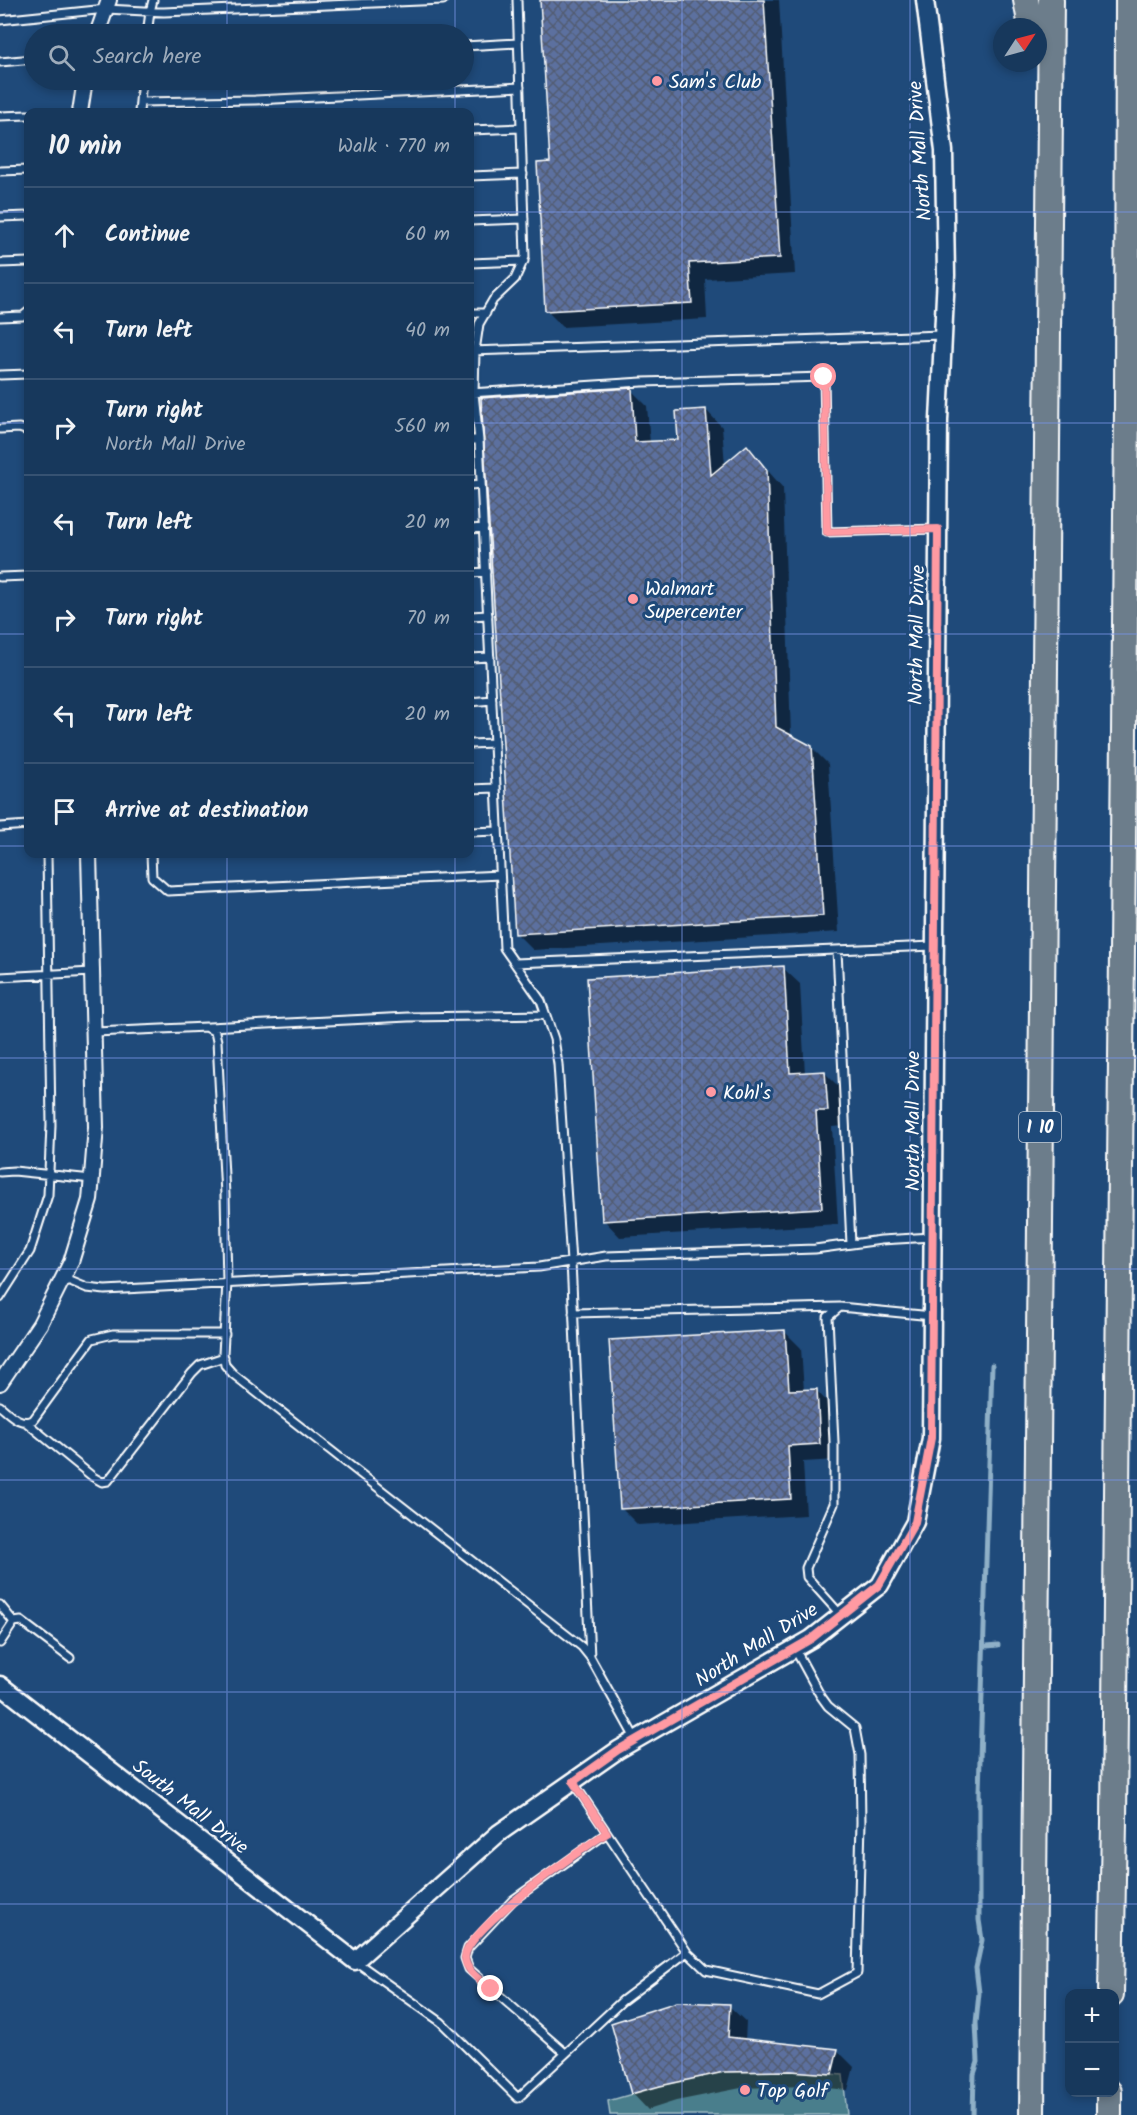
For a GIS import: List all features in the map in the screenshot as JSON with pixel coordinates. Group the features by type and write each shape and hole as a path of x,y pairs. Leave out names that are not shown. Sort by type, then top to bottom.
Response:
{"highway":[{"path":"1026,0 1029,18"},
{"name":"I 10","path":"1032,2115 1051,0"},
{"path":"1111,1989 1128,281 1128,0"},
{"path":"1038,72 1049,140"},
{"path":"1128,281 1137,225"},
{"path":"1109,2097 1109,2115"}],"street":[{"name":"North Mall Drive","path":"355,1961 499,1833 636,1740 811,1639 841,1616 879,1585 915,1522 931,1438 939,420 946,275 944,151 925,0"},
{"path":"100,24 107,5"},
{"path":"81,108 83,90"},
{"path":"0,1383 40,1324 71,1262 90,1200 96,1127 89,858"},
{"name":"South Mall Drive","path":"0,1685 355,1961"}],"lane":[{"path":"148,24 153,0"},
{"path":"251,8 254,0"},
{"path":"0,20 107,5 150,12 443,0"},
{"path":"474,343 479,324 493,300 514,279 525,257 517,0"},
{"path":"474,45 518,43"},
{"path":"0,62 24,60"},
{"path":"474,89 520,87"},
{"path":"139,108 141,90"},
{"path":"140,102 255,100 459,90"},
{"path":"0,116 24,114"},
{"path":"474,130 521,128"},
{"path":"0,171 24,170"},
{"path":"474,176 523,174"},
{"path":"0,217 24,216"},
{"path":"474,221 524,219"},
{"path":"0,263 24,261"},
{"path":"474,263 524,261"},
{"path":"474,313 486,313"},
{"path":"0,317 24,315"},
{"path":"474,351 943,335"},
{"path":"0,375 24,374"},
{"path":"474,393 642,382 824,377 827,532 938,529"},
{"path":"474,406 479,440 504,948 541,1001 554,1039 558,1064 571,1262 590,1657"},
{"path":"0,429 24,430"},
{"path":"474,440 479,440"},
{"path":"474,485 481,484"},
{"path":"474,529 483,528"},
{"path":"474,573 486,572"},
{"path":"0,577 24,576"},
{"path":"474,616 488,615"},
{"path":"474,658 489,657"},
{"path":"474,702 492,700"},
{"path":"474,744 494,743"},
{"path":"474,789 496,788"},
{"path":"0,827 24,825"},
{"path":"474,832 498,831"},
{"path":"0,1298 30,1251 48,1195 51,1125 47,858"},
{"path":"151,858 152,877 168,891 500,875"},
{"path":"515,963 934,946"},
{"path":"837,950 850,1244"},
{"path":"0,977 92,972"},
{"path":"95,1032 408,1017 546,1015"},
{"path":"206,1027 215,1032 218,1041 225,1187 227,1282 225,1365 247,1388 574,1641 590,1657 636,1740"},
{"path":"0,1172 14,1171 92,1179"},
{"path":"63,1278 87,1288 105,1290 539,1267 606,1256 815,1249 881,1240 932,1237"},
{"path":"573,1313 840,1307 932,1316"},
{"path":"840,1307 828,1317 834,1442 834,1504 806,1568 807,1577 841,1616"},
{"path":"27,1423 33,1420 93,1339 113,1334 225,1334"},
{"path":"0,1406 19,1421 27,1423 93,1477 102,1482 108,1481 192,1373 200,1365 224,1357"},
{"path":"0,1605 14,1622"},
{"path":"0,1643 14,1622"},
{"path":"14,1622 21,1622 70,1658"},
{"path":"573,1782 687,1952 705,1970 818,1994 857,1973 861,1822 860,1755 855,1728 828,1706 795,1648"},
{"path":"565,2053 469,1969 465,1958 468,1947 513,1900 607,1833"},
{"path":"355,1961 441,2022 518,2098 622,2001 687,1952"}],"green space":[{"name":"Top Golf","path":"791,2071 843,2075 847,2115 610,2115 608,2101 660,2086 724,2072"}],"building":[{"name":"Sam's Club","path":"540,0 764,0 780,258 689,263 692,303 545,311 537,163 550,162"},
{"name":"Walmart Supercenter","path":"632,388 635,442 678,440 676,411 706,409 711,475 747,445 767,470 776,727 812,746 823,916 515,934 481,398"},
{"name":"Kohl's","path":"784,966 790,1073 825,1071 828,1111 816,1111 822,1208 602,1221 587,978"},
{"path":"785,1330 789,1390 817,1389 820,1444 788,1446 791,1499 620,1509 609,1340"},
{"path":"677,2002 730,2004 728,2037 838,2049 832,2074 791,2071 724,2072 631,2094 611,2023"}],"waterway":[{"path":"973,2115 974,2074 978,2062 976,2023 979,1993 976,1968 982,1940 979,1920 979,1792 992,1365"},
{"path":"987,1646 998,1645"}],"place":[{"name":"Sam's Club","path":"657,81"},
{"name":"Walmart Supercenter","path":"633,599"},
{"name":"Kohl's","path":"711,1092"},
{"name":"Top Golf","path":"745,2090"}],"route":[{"path":"491,1989 469,1969 465,1958 468,1947 513,1900 607,1833 573,1782 618,1750 811,1639 879,1585 915,1522 931,1438 938,529 827,532 824,377"}]}
